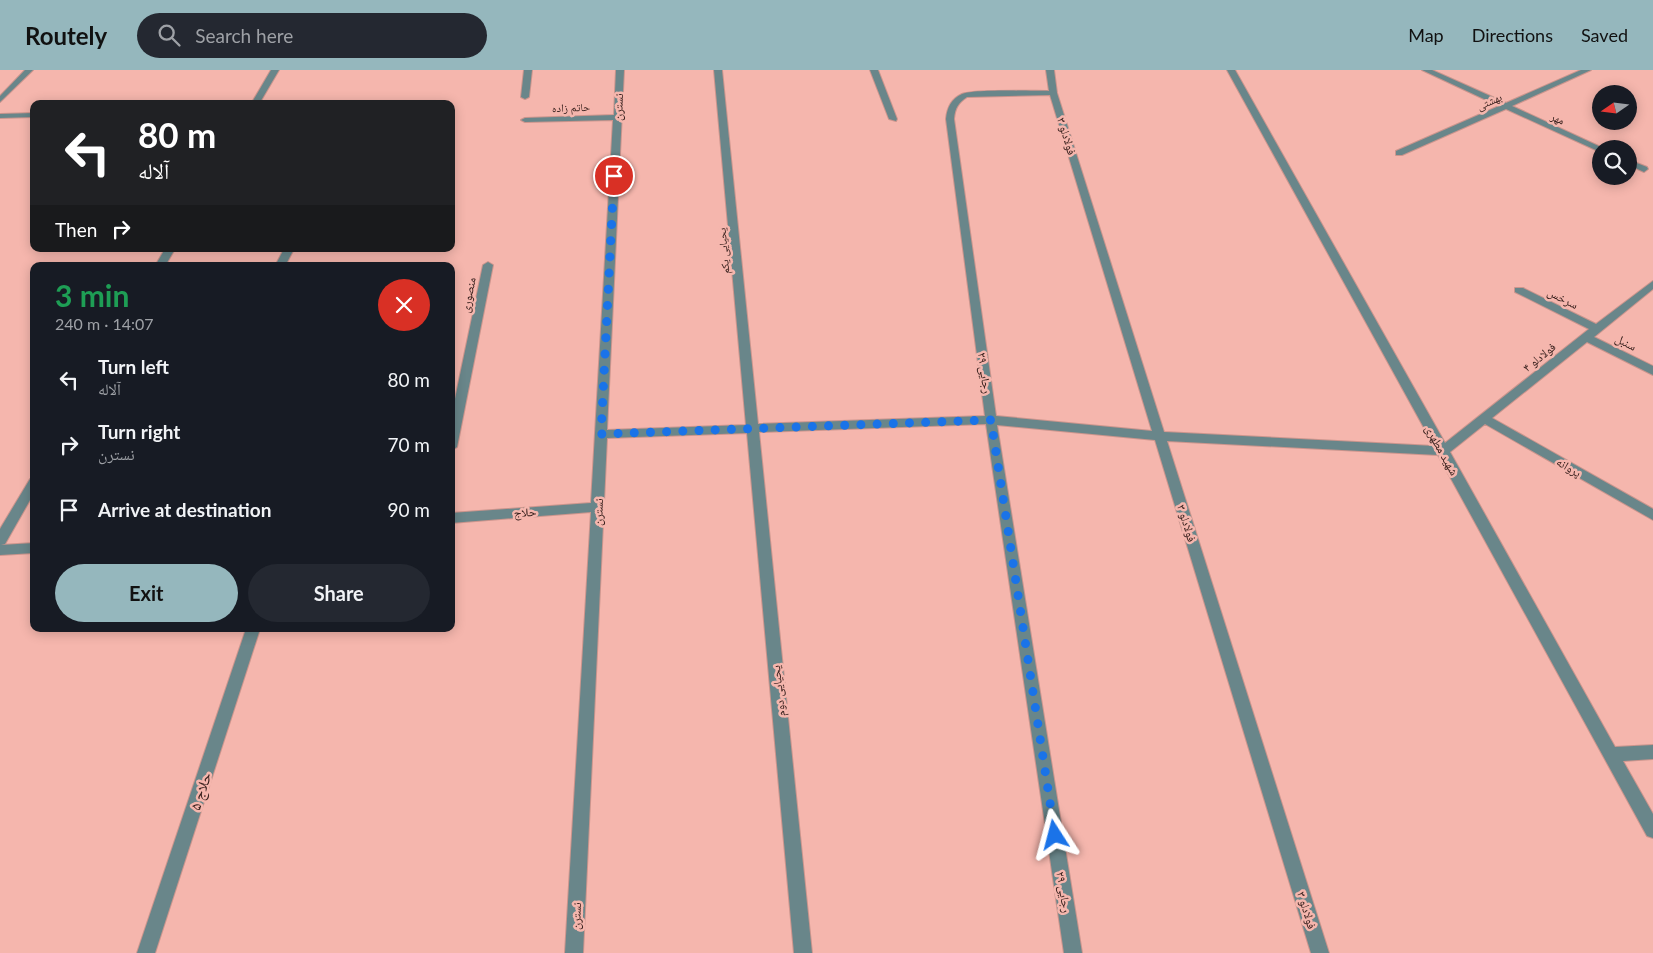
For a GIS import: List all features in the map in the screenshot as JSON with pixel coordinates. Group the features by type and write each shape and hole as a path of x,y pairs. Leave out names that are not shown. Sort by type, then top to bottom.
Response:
{"street":[{"path":"0,100 29,70"},
{"path":"257,100 275,70"},
{"path":"525,97 528,70"},
{"name":"نسترن","path":"574,953 620,70"},
{"name":"یحیایی یکم","path":"718,70 752,429"},
{"path":"874,70 893,119"},
{"name":"فولادلو ۳","path":"1050,70 1054,93 1320,953"},
{"name":"شهید مطهری","path":"1231,70 1653,830"},
{"name":"مهر","path":"1426,70 1592,146"},
{"name":"بهشتی","path":"1400,154 1587,70"},
{"name":"رجایی ۲۹","path":"1054,93 966,95 956,99 951,107 950,119 991,420 1073,953"},
{"path":"0,116 30,115"},
{"name":"حاتم زاده","path":"525,120 617,117"},
{"path":"1637,166 1644,169"},
{"name":"منصوری","path":"455,427 488,266"},
{"name":"فولادلو ۴","path":"1443,451 1653,284"},
{"name":"سرخس","path":"1518,290 1596,329"},
{"name":"سنبل","path":"1586,337 1653,371"},
{"name":"پروانه","path":"1484,418 1653,515"},
{"path":"601,434 991,420 1160,436 1443,451"},
{"name":"یحیایی دوم","path":"752,429 804,953"},
{"path":"0,540 30,489"},
{"name":"حلاج","path":"455,518 598,507"},
{"path":"0,550 30,548"},
{"name":"حلاج ۵","path":"146,953 252,632"},
{"path":"1611,754 1653,752"}],"route":[{"path":"614,176 601,434 991,420 1055,835"}]}
